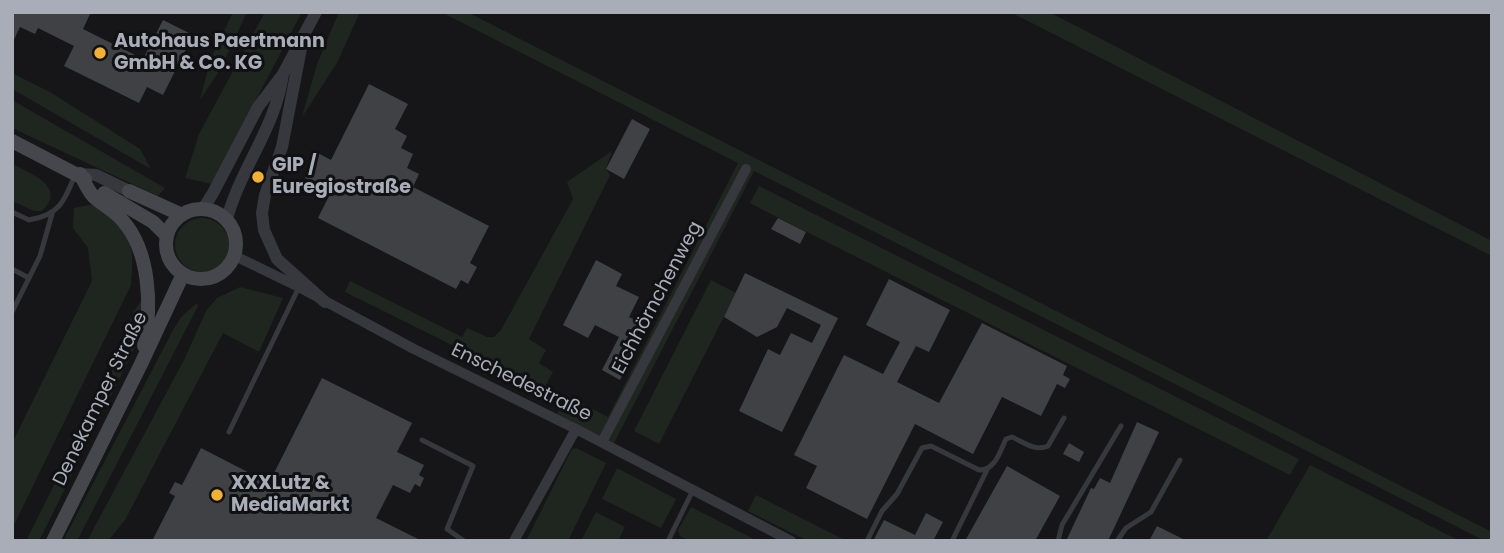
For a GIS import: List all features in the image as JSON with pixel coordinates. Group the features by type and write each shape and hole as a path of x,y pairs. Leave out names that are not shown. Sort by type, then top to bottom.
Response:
{"main road":[{"path":"12,141 78,173 99,190 153,222 167,236"},
{"path":"78,173 94,197 110,207 124,221 140,249 148,314 141,364"},
{"path":"129,191 182,215"},
{"path":"203,209 227,219 236,237 235,257 222,273 213,278 192,278 183,274 170,261 167,236 170,228 182,215 203,209"},
{"name":"Denekamper Straße","path":"53,541 183,274"}],"street":[{"path":"203,209 258,107 283,74 316,12"},
{"path":"303,38 282,147 265,195 262,212 264,230 277,259 325,302"},
{"path":"227,219 231,202 275,110 283,74"},
{"name":"Eichhörnchenweg","path":"602,442 746,169"},
{"path":"78,173 96,175 129,191"},
{"name":"Enschedestraße","path":"235,257 299,287 412,348 602,442 791,541"},
{"path":"514,541 576,429"}],"lane":[{"path":"12,312 40,256 52,214 78,173"},
{"path":"12,212 29,220 52,214"},
{"path":"12,269 29,278"},
{"path":"229,432 299,287"},
{"path":"952,541 987,470 1009,437 1037,449 1044,448 1048,446 1064,418"},
{"path":"1058,541 1062,525 1121,426"},
{"path":"422,440 473,466 447,529 464,541"},
{"path":"867,541 882,511 897,494 922,448 931,446 979,470 987,470"},
{"path":"1116,541 1126,528 1151,512 1180,460"},
{"path":"668,541 693,489"}],"shaded area":[{"path":"233,12 247,12 221,68 200,100 211,58"},
{"path":"265,12 302,12 212,184 185,178 199,134"},
{"path":"339,12 360,12 337,63 302,117 317,64"},
{"path":"441,12 467,12 1492,532 1492,541 1485,541 754,171 614,443 557,414 568,396 608,417 738,163"},
{"path":"1010,12 1049,12 1492,241 1492,256"},
{"path":"12,73 50,92 140,149 151,169 12,89"},
{"path":"12,100 165,188 158,196 12,128"},
{"path":"612,151 606,169 610,175 529,339 546,350 539,363 553,372 543,390 345,292 350,281 462,337 467,328 487,337 494,337 501,330 573,199 567,182"},
{"path":"12,164 36,176 49,188 49,202 42,211 34,211 12,201"},
{"path":"759,186 1299,459 1290,475 765,211 750,203"},
{"path":"99,203 128,239 132,257 131,285 12,529 12,443 92,281 88,248 73,228 74,208"},
{"path":"202,218 221,226 229,245 221,264 202,272 183,264 175,245 183,226"},
{"path":"711,280 736,293 659,444 634,431"},
{"path":"240,287 283,298 259,352 223,333 125,520 108,541 87,541 185,358 206,311 217,298"},
{"path":"142,300 139,339 39,541 26,541 120,353 133,312"},
{"path":"197,303 198,306 77,541 63,541 172,332 181,317"},
{"path":"576,448 606,463 568,541 526,541 572,449"},
{"path":"1310,465 1460,541 1266,541"},
{"path":"617,468 676,499 661,528 602,499"},
{"path":"756,495 847,541 808,541 748,511"},
{"path":"691,507 758,541 690,541 680,536 678,530"},
{"path":"596,512 625,527 618,541 581,541"}],"building":[{"name":"Autohaus Paertmann GmbH & Co. KG","path":"12,12 91,12 83,29 143,59 163,20 193,35 163,95 147,87 139,103 64,66 74,46 38,28 35,34 20,27 12,44"},
{"path":"369,84 408,104 395,129 407,136 401,148 413,154 407,168 419,174 413,187 489,226 470,263 477,267 468,284 461,280 456,289 318,218 331,192 305,178 318,153 331,160"},
{"path":"632,119 650,129 624,179 606,169"},
{"path":"778,218 806,232 800,244 771,229"},
{"path":"596,260 622,274 616,286 639,297 629,317 647,326 620,380 602,370 619,337 595,325 588,338 563,325"},
{"path":"745,273 838,318 782,432 739,411 768,349 780,355 791,333 812,343 821,325 787,308 777,327 757,337 724,317"},
{"path":"889,279 950,310 929,352 916,346 897,382 939,403 982,323 1067,366 1063,375 1070,379 1065,388 1057,384 1041,416 1002,397 973,454 915,424 867,519 806,488 817,466 794,455 844,355 883,374 900,342 866,325"},
{"path":"322,378 412,423 397,452 424,465 419,475 424,478 420,487 415,484 410,493 393,485 376,518 422,541 152,541 175,496 169,493 175,482 182,485 201,448 269,483"},
{"path":"1137,422 1159,432 1108,541 1066,541 1091,488 1094,489 1100,478 1110,483"},
{"path":"1069,443 1084,452 1079,462 1063,454"},
{"path":"1007,466 1060,496 1035,541 965,541"},
{"path":"926,513 943,522 933,541 873,541 884,520 915,535"},
{"path":"1157,526 1187,541 1149,541"}],"place":[{"name":"Autohaus Paertmann GmbH & Co. KG","path":"100,53"},
{"name":"GIP / Euregiostraße","path":"258,177"},
{"name":"XXXLutz & MediaMarkt","path":"217,495"}]}
